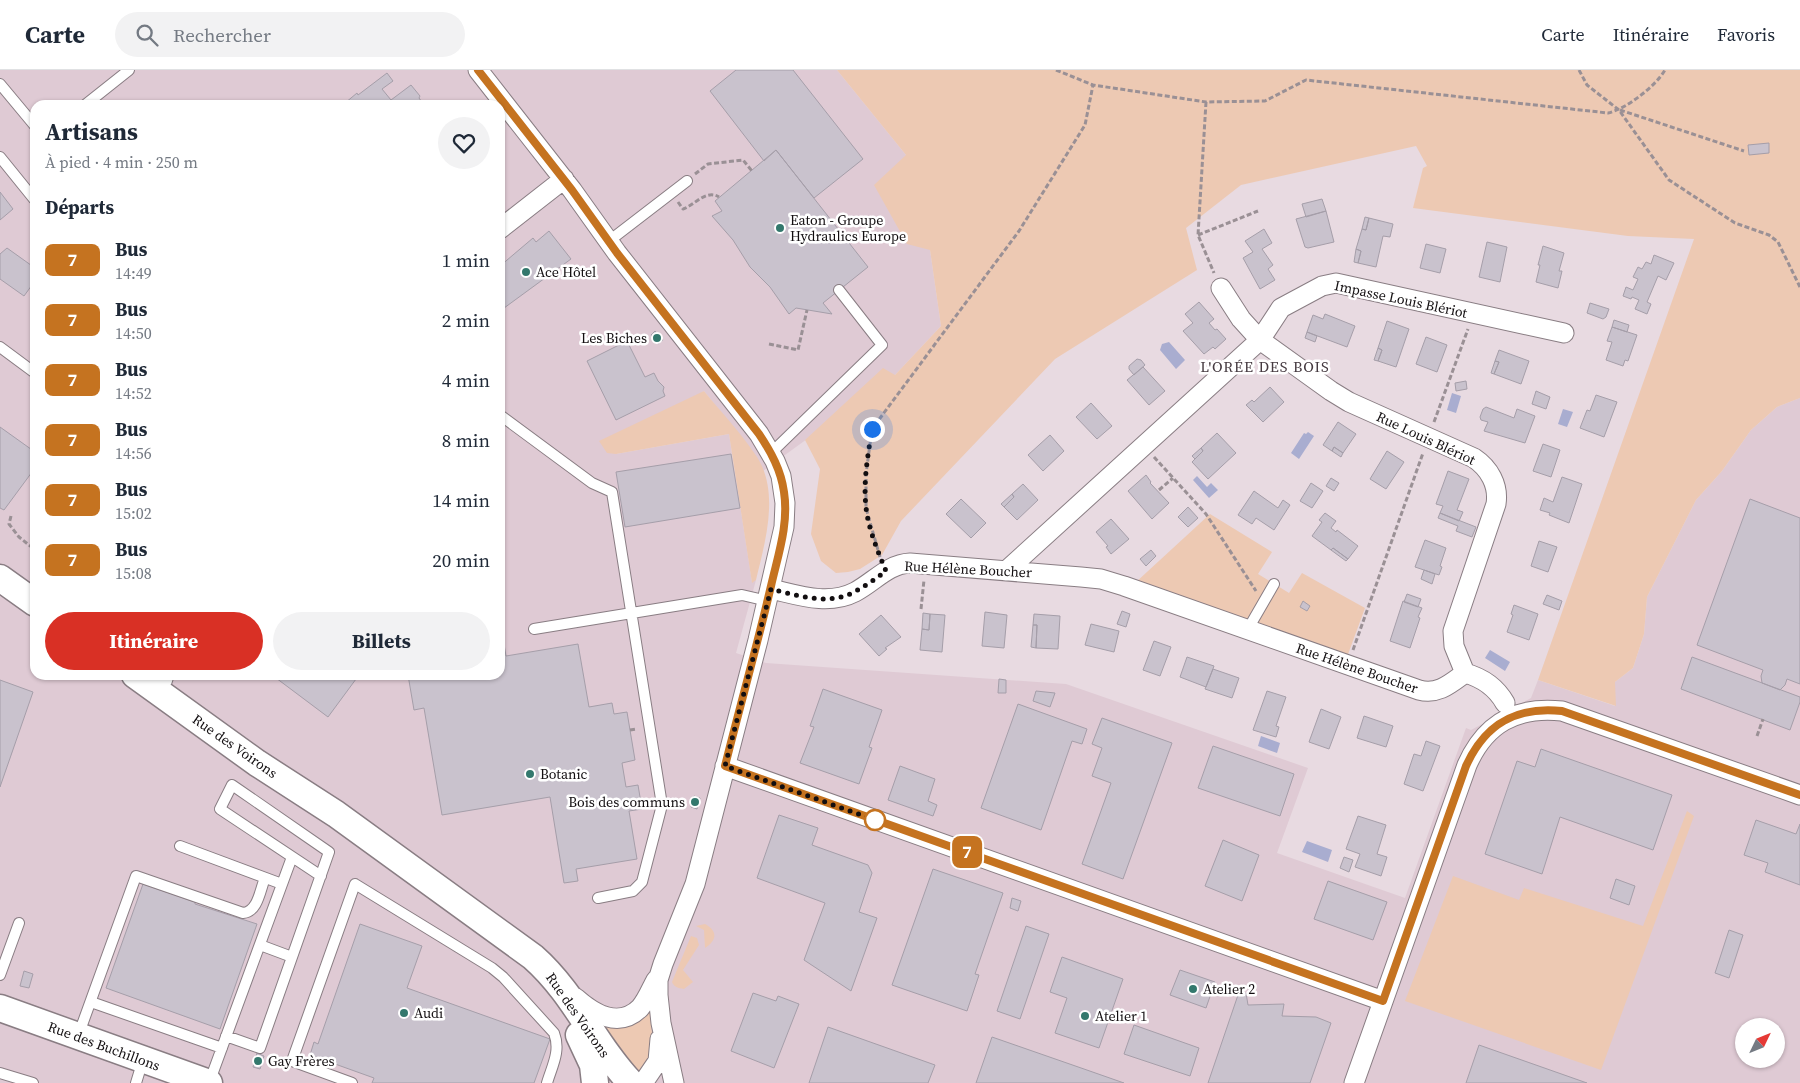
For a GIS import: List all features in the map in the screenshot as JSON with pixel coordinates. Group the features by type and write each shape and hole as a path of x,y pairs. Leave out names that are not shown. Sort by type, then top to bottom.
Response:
{"street":[{"path":"478,70 502,100"},
{"path":"505,104 564,179 608,241 759,434 778,469 783,485 786,510 782,541 769,595 693,890 661,970 640,1008 632,1014 619,1018 609,1018 597,1014 558,982"},
{"path":"505,225 564,179"},
{"name":"Impasse Louis Blériot","path":"1260,340 1281,308 1331,283 1564,333"},
{"name":"Rue Louis Blériot","path":"1221,288 1241,319 1260,340 1331,391 1349,402 1479,462 1491,476 1496,492 1496,504 1453,631 1454,646 1465,673"},
{"path":"1006,571 1260,340"},
{"path":"0,562 30,583"},
{"name":"Rue Hélène Boucher","path":"769,595 835,599 855,592 886,571 904,564 926,564 1101,579 1428,692 1442,689 1465,673"},
{"path":"0,578 30,599"},
{"path":"1465,673 1489,683 1501,696 1505,704"},
{"name":"Rue des Voirons","path":"142,680 258,763 336,814 533,957 558,982 577,1007 606,1055 631,1083"},
{"name":"Rue des Voirons","path":"166,680 336,814"},
{"path":"1354,1083 1466,766 1479,742 1488,732 1510,717 1535,710 1562,711 1800,795"},
{"path":"725,766 1383,1001"},
{"name":"Rue des Voirons","path":"499,932 527,961 567,1015 593,1065 595,1083"},
{"path":"661,970 658,995 661,1023 674,1083"},
{"name":"Rue des Buchillons","path":"0,1008 78,1036 140,1071 209,1083"},
{"path":"643,1083 656,1066 659,1057 661,1023"}],"lane":[{"path":"91,100 129,70"},
{"path":"0,84 30,120"},
{"path":"0,157 30,194"},
{"path":"608,241 687,181"},
{"path":"771,453 882,345 839,290"},
{"path":"0,347 30,369"},
{"path":"505,419 592,483 612,492 662,805 642,882 633,891 598,898"},
{"path":"1248,629 1274,584"},
{"path":"534,629 742,596 769,595"},
{"path":"226,1036 260,1048 321,876 329,852 232,786 220,809 321,876"},
{"path":"180,846 282,884"},
{"path":"209,1083 292,857"},
{"path":"78,1036 136,876 243,914 251,912 265,878"},
{"path":"352,1083 292,1061 356,884 481,960 503,978 551,1029 556,1038 557,1054 546,1083"},
{"path":"0,975 19,923"},
{"path":"260,945 292,957"},
{"path":"91,1002 222,1048"},
{"path":"0,1073 33,1083"}],"path":[{"path":"1056,70 1093,85 1206,102 1265,102 1306,80 1608,113 1619,110 1660,80 1665,70"},
{"path":"1579,70 1587,85 1619,110 1669,180 1735,223 1769,235 1778,242 1800,287"},
{"path":"886,571 878,551 866,508 866,474 872,429 1019,231 1084,125 1093,85"},
{"path":"1206,102 1198,235 1221,288"},
{"path":"1619,110 1744,151"},
{"path":"687,181 708,164 743,160 752,171"},
{"path":"671,193 684,209 708,195 717,195 719,197"},
{"path":"1198,235 1258,211"},
{"path":"769,344 798,350 807,310"},
{"path":"1348,665 1473,313"},
{"path":"1144,446 1206,514 1264,602"},
{"path":"1160,490 1173,478"},
{"path":"11,516 9,524 30,545"},
{"path":"921,609 926,564"},
{"path":"1757,736 1763,719"}],"shaded area":[{"path":"0,70 837,70 906,155 930,250 941,326 895,375 763,471 757,458 704,391 616,454 729,434 752,582 756,580 736,653 766,663 1066,684 1308,768 1277,853 1405,898 1466,728 1471,730 1531,698 1538,680 1615,706 1615,682 1633,668 1644,634 1647,597 1696,500 1722,471 1751,430 1777,407 1800,398 1800,1083 0,1083"},
{"path":"837,70 1800,70 1800,398 1777,407 1751,430 1722,471 1696,500 1647,597 1644,634 1633,668 1615,682 1616,706 1538,680 1694,239 1628,236 1413,208 1423,168 1427,166 1416,146 1241,185 1186,228 1197,270 1055,359 901,521 882,555 860,569 836,573 821,561 811,534 820,469 805,440 883,368 895,375 941,326 930,250 907,244 874,185 906,155"},
{"path":"704,391 751,448 764,471 768,486 769,518 756,580 752,583 729,434 616,454 607,453 599,441"},
{"path":"1210,514 1272,552 1258,574 1289,593 1302,573 1365,608 1347,657 1135,583"},
{"path":"1687,811 1694,816 1601,1070 1405,1001 1453,876 1519,900 1524,888 1643,926"},
{"path":"705,924 714,933 714,939 705,948 704,930 696,926"},
{"path":"691,936 697,938 699,945 683,970 693,982 684,989 676,987 672,982"},
{"path":"650,1007 652,1053 644,1068 636,1074 594,1017"}],"water":[{"path":"1169,342 1185,360 1176,369 1160,350 1162,344"},
{"path":"1452,393 1461,396 1456,413 1447,410"},
{"path":"1563,409 1573,412 1567,427 1558,424"},
{"path":"1308,432 1314,436 1299,459 1291,453 1304,433"},
{"path":"1197,476 1207,487 1211,483 1218,490 1209,498 1193,480"},
{"path":"1490,650 1510,662 1505,671 1485,658"},
{"path":"1261,736 1280,743 1277,753 1258,746"},
{"path":"1307,841 1332,850 1328,862 1302,852"}],"building":[{"name":"Eaton - Groupe Hydraulics Europe","path":"736,70 793,70 863,159 814,198 776,150 764,161 710,91"},
{"path":"387,73 393,81 382,89 391,100 349,100 357,93 358,95"},
{"path":"411,85 420,96 420,100 391,100"},
{"path":"1769,143 1769,153 1749,155 1748,145"},
{"name":"Eaton - Groupe Hydraulics Europe","path":"776,150 868,267 823,303 832,314 796,308 789,314 770,287 750,267 733,240 712,216 722,211 715,201"},
{"path":"0,192 13,209 0,220"},
{"path":"1322,199 1326,211 1306,217 1302,204"},
{"path":"1326,211 1334,242 1305,247 1296,219"},
{"path":"1365,217 1369,218 1366,230 1362,229"},
{"path":"1369,218 1393,224 1390,237 1383,236 1376,267 1358,263 1361,251 1356,249 1362,229 1366,230"},
{"path":"1264,229 1272,243 1262,249 1273,265 1268,269 1275,280 1260,289 1243,258 1253,252 1245,241"},
{"name":"Ace Hôtel","path":"549,231 571,259 505,307 505,262 533,238 536,242"},
{"path":"1487,242 1507,247 1500,282 1479,277"},
{"path":"1426,244 1446,249 1440,273 1420,268"},
{"path":"1543,246 1564,253 1559,271 1562,271 1558,288 1536,282"},
{"path":"7,248 30,264 30,288 24,296 0,279 0,254"},
{"path":"1356,249 1361,251 1358,263 1354,262"},
{"path":"1654,255 1674,263 1666,280 1658,276 1647,302 1651,304 1647,314 1635,309 1639,300 1623,296 1626,287 1633,290 1638,279 1633,277 1638,267 1642,269 1646,262 1651,264"},
{"path":"1199,302 1214,319 1209,323 1226,339 1215,349 1213,347 1204,354 1183,331 1193,323 1185,314"},
{"path":"1590,303 1609,309 1606,317 1603,319 1587,313"},
{"path":"1325,314 1355,326 1347,347 1307,332 1313,315 1323,319"},
{"path":"1614,320 1629,325 1627,332 1612,327"},
{"path":"1387,321 1409,329 1396,367 1378,361 1382,350 1378,348"},
{"path":"1612,327 1637,335 1628,361 1625,360 1623,366 1606,360 1612,342 1607,341"},
{"name":"Les Biches","path":"655,331 663,340 658,344 651,335"},
{"path":"1307,332 1317,336 1315,342 1305,338"},
{"path":"1426,337 1447,345 1437,372 1416,364"},
{"path":"627,341 645,377 654,373 664,387 665,396 616,420 587,361"},
{"path":"1378,348 1382,350 1378,361 1374,360"},
{"path":"1499,350 1529,361 1521,384 1494,374 1499,362 1495,361"},
{"path":"1137,359 1141,360 1145,365 1134,375 1129,366"},
{"path":"1495,361 1499,362 1494,374 1491,373"},
{"path":"1143,367 1165,391 1149,405 1127,380"},
{"path":"1466,381 1467,389 1456,391 1455,383"},
{"path":"1270,387 1284,402 1263,422 1246,405 1252,400 1254,402"},
{"path":"1536,391 1550,397 1546,409 1532,404"},
{"path":"1596,395 1617,402 1604,437 1580,428 1587,410 1590,411"},
{"path":"1091,403 1112,426 1097,439 1076,417"},
{"path":"1486,407 1514,418 1517,409 1535,416 1525,443 1484,431 1488,422 1481,420 1480,417 1483,409"},
{"path":"1338,422 1356,434 1343,453 1334,447 1332,451 1323,445"},
{"path":"0,427 30,448 30,475 4,510 0,508"},
{"path":"1217,433 1236,453 1208,479 1192,462 1203,451 1201,448"},
{"path":"1050,435 1064,451 1043,471 1028,455"},
{"path":"1543,444 1560,450 1551,477 1533,471"},
{"path":"1334,447 1343,453 1341,457 1332,451"},
{"path":"1201,448 1203,451 1195,459 1192,456"},
{"path":"1387,451 1404,462 1386,489 1370,479"},
{"path":"731,454 740,508 625,527 616,472"},
{"path":"1448,471 1469,479 1457,510 1463,512 1459,521 1440,513 1443,506 1436,504"},
{"path":"1146,475 1150,483 1169,503 1152,519 1128,491"},
{"path":"1562,477 1582,484 1569,523 1540,510 1544,498 1553,502"},
{"path":"1331,478 1339,483 1334,491 1326,486"},
{"path":"1311,483 1323,491 1312,508 1300,501"},
{"path":"1023,484 1038,500 1017,520 1004,507 1014,497 1012,494"},
{"path":"1254,491 1278,508 1283,500 1290,505 1274,530 1256,518 1252,524 1238,515"},
{"path":"1012,494 1014,497 1004,507 1001,504"},
{"path":"961,499 986,523 971,538 946,514"},
{"path":"1750,499 1800,518 1800,684 1787,679 1785,685 1780,690 1762,683 1761,676 1763,670 1697,645"},
{"path":"1188,507 1198,518 1188,527 1178,517"},
{"path":"1325,513 1336,521 1331,528 1336,532 1337,530 1358,546 1348,559 1333,548 1331,550 1312,536 1322,522 1319,520"},
{"path":"1440,513 1476,527 1472,537 1456,531 1458,526 1438,518"},
{"path":"1111,519 1129,539 1111,554 1106,547 1108,546 1096,532"},
{"path":"1425,540 1446,548 1439,575 1415,567"},
{"path":"1539,541 1557,547 1548,572 1531,566"},
{"path":"1333,548 1348,559 1346,561 1331,550"},
{"path":"1151,550 1156,556 1146,566 1140,559"},
{"path":"1424,570 1435,574 1432,584 1421,579"},
{"path":"1407,594 1421,599 1418,607 1404,602"},
{"path":"1547,595 1562,601 1559,610 1543,604"},
{"path":"1303,601 1310,606 1307,611 1300,607"},
{"path":"1403,601 1422,608 1410,648 1390,641"},
{"path":"1514,605 1538,614 1529,640 1507,632 1513,615 1511,614"},
{"path":"1122,611 1130,614 1126,627 1117,624"},
{"path":"985,612 1007,615 1004,648 982,646"},
{"path":"923,613 930,614 929,630 922,629"},
{"path":"930,614 945,615 942,652 920,650 922,629 929,630"},
{"path":"1034,614 1060,616 1058,649 1036,648 1037,625 1033,625"},
{"path":"881,615 901,637 885,648 887,649 879,656 859,634"},
{"path":"1091,624 1119,631 1114,652 1085,645"},
{"path":"1033,625 1037,625 1036,648 1031,647"},
{"path":"1154,641 1171,647 1160,676 1143,670"},
{"name":"Botanic","path":"578,644 589,707 612,703 614,714 627,712 635,760 622,763 626,787 638,785 642,809 629,811 637,859 576,869 578,881 564,883 550,797 442,815 424,708 414,710 409,680 505,680 505,650 506,656"},
{"path":"1187,657 1214,666 1206,687 1180,677"},
{"path":"1692,657 1800,697 1790,730 1681,689"},
{"path":"1213,669 1239,678 1232,698 1205,689"},
{"path":"999,679 1006,680 1006,693 998,693"},
{"path":"0,680 33,692 0,787"},
{"path":"279,680 355,680 328,717"},
{"path":"823,689 882,710 869,747 872,748 859,784 800,763 814,727 810,726"},
{"path":"1036,691 1055,693 1050,707 1033,701"},
{"path":"1267,691 1286,697 1276,726 1279,727 1276,737 1253,730"},
{"path":"1018,704 1087,729 1082,744 1072,741 1041,830 981,808"},
{"path":"1321,709 1341,717 1329,749 1309,742"},
{"path":"1364,716 1393,726 1386,747 1357,738"},
{"path":"1102,718 1172,743 1123,879 1082,864 1111,783 1092,776 1102,748 1092,744"},
{"path":"1426,741 1440,746 1423,791 1404,784 1414,754 1421,756"},
{"path":"1213,746 1294,774 1280,816 1198,788"},
{"path":"1541,749 1672,795 1653,850 1560,817 1542,874 1485,854 1517,761 1535,767"},
{"path":"900,766 935,779 928,801 937,805 933,816 888,800"},
{"name":"Bois des communs","path":"694,796 700,798 697,809 691,807"},
{"path":"779,815 818,828 812,845 868,865 872,873 859,912 877,918 851,991 804,960 825,903 757,878"},
{"path":"1358,816 1386,825 1377,854 1387,857 1381,876 1355,867 1360,854 1346,849"},
{"path":"1756,820 1796,834 1800,824 1800,885 1765,872 1768,863 1744,855"},
{"path":"1223,840 1259,855 1242,901 1205,886"},
{"path":"1344,857 1353,860 1349,872 1340,868"},
{"path":"933,869 1003,893 975,974 979,975 967,1011 892,985"},
{"path":"1616,879 1635,886 1629,905 1610,898"},
{"path":"1328,881 1387,902 1373,940 1314,919"},
{"path":"143,884 195,902 195,904 257,924 220,1029 106,988"},
{"path":"1012,898 1021,901 1018,911 1010,908"},
{"name":"Audi","path":"360,924 422,946 407,988 550,1039 534,1083 372,1083 374,1078 310,1055 314,1042 318,1044"},
{"path":"1026,926 1049,934 1020,1019 997,1011"},
{"path":"1729,930 1743,935 1729,978 1715,973"},
{"name":"Atelier 1","path":"1062,957 1123,979 1099,1048 1055,1033 1067,998 1050,992"},
{"name":"Atelier 2","path":"1180,970 1215,982 1206,1008 1170,995"},
{"path":"24,971 33,974 29,988 20,986"},
{"path":"753,993 776,1001 778,996 799,1004 774,1068 731,1051"},
{"path":"1246,993 1248,1005 1284,1004 1282,1016 1316,1017 1331,1023 1310,1083 1208,1083 1238,995"},
{"path":"1134,1025 1199,1048 1190,1076 1124,1054"},
{"path":"828,1027 935,1065 928,1083 809,1083"},
{"path":"992,1037 1084,1069 1124,1083 976,1083"},
{"path":"1479,1045 1587,1083 1466,1083"},
{"name":"Gay Frères","path":"257,1053 264,1056 260,1069 253,1067"}],"bus line":[{"name":"7","path":"478,70 502,100"},
{"name":"7","path":"505,104 572,190 617,253 759,434 778,469 783,485 785,502 783,534 725,766 1383,1001 1466,766 1479,742 1488,732 1510,717 1535,710 1562,711 1800,795"}],"place":[{"name":"Eaton - Groupe Hydraulics Europe","path":"780,228"},
{"name":"Ace Hôtel","path":"526,272"},
{"name":"Les Biches","path":"657,338"},
{"name":"Botanic","path":"530,774"},
{"name":"Bois des communs","path":"695,802"},
{"name":"Atelier 2","path":"1193,989"},
{"name":"Audi","path":"404,1013"},
{"name":"Atelier 1","path":"1085,1016"},
{"name":"Gay Frères","path":"258,1061"}],"district":[{"name":"L'ORÉE DES BOIS","path":"1265,366"}],"route":[{"path":"872,429 866,474 866,508 878,551 886,571 855,592 835,599 812,598 771,589 725,766 875,820"}]}
